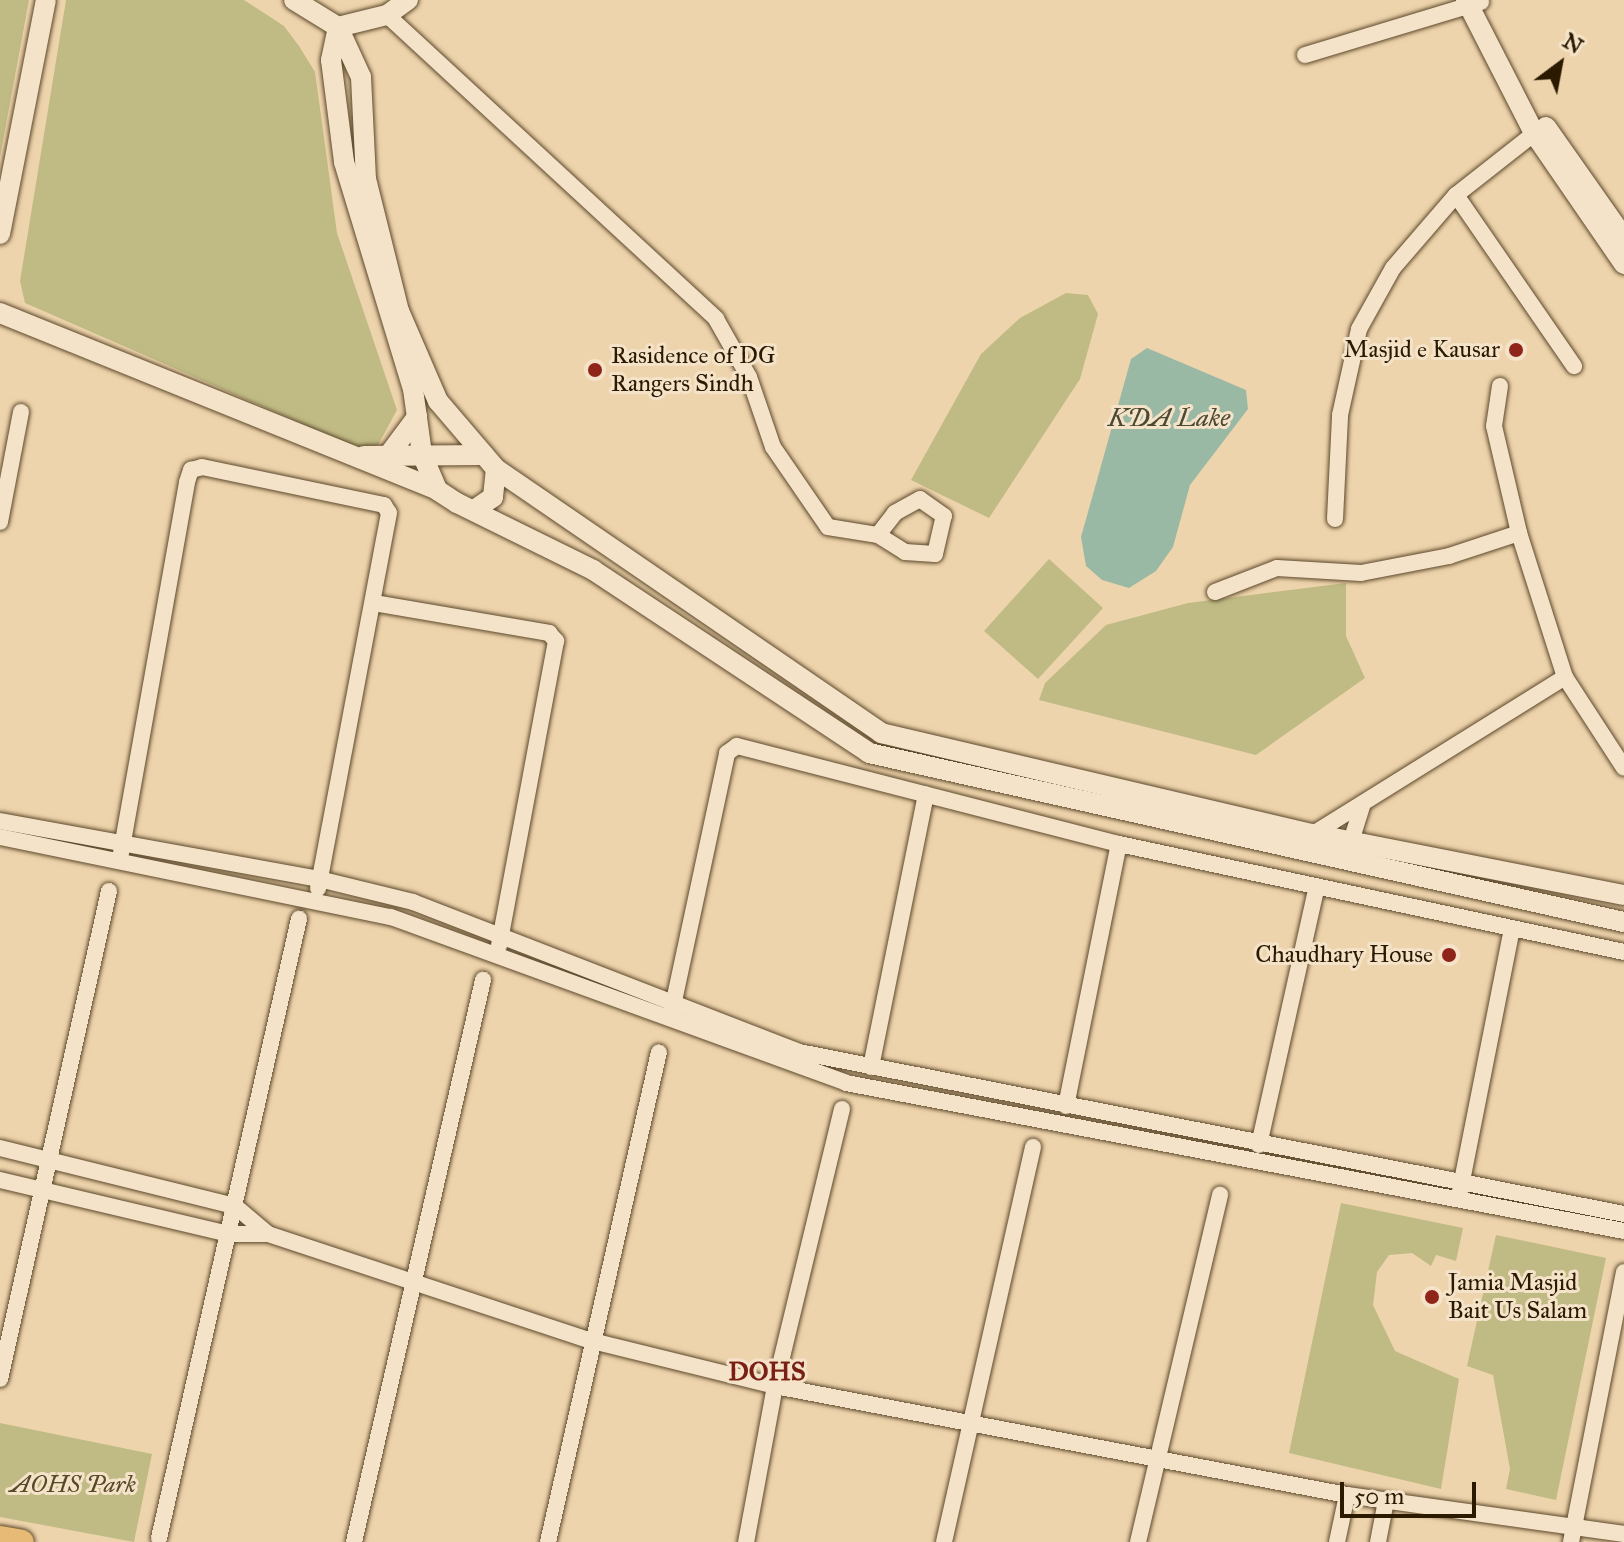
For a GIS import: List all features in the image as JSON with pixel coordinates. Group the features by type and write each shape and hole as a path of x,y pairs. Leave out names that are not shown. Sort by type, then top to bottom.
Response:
{"main road":[{"path":"0,1538 22,1542"}],"street":[{"path":"0,234 46,0"},
{"path":"294,0 338,27 361,77 366,179 399,311 438,401 490,462 881,733 1313,834 1624,895"},
{"path":"338,27 387,15 408,0"},
{"path":"1305,55 1475,2 1540,129 1624,264"},
{"path":"387,15 716,319 749,377 773,447 828,527 878,535"},
{"path":"338,27 331,60 344,162 417,417 422,454 437,490"},
{"path":"1335,519 1340,415 1359,329 1393,268 1456,195 1540,129"},
{"path":"1540,129 1624,238"},
{"path":"1456,195 1574,366"},
{"path":"0,313 437,490 593,570 869,753 1307,854 1624,922"},
{"path":"1500,386 1494,426 1519,533 1565,677 1624,768"},
{"path":"0,522 21,412"},
{"path":"388,456 417,417"},
{"path":"355,457 422,454 490,462"},
{"path":"474,510 493,497 490,462"},
{"path":"121,853 191,470 202,467 384,505 388,525 316,901"},
{"path":"1215,592 1277,568 1361,573 1449,556 1519,533"},
{"path":"374,603 549,633 556,641 497,955"},
{"path":"1307,854 1313,834 1565,677"},
{"path":"672,1014 730,749 1316,889 1624,952"},
{"path":"871,1067 926,794"},
{"path":"1346,862 1363,803"},
{"path":"0,821 391,917 765,1043 1259,1145 1624,1214"},
{"path":"0,837 319,879 413,902 502,935 672,1014 846,1083 1457,1202 1624,1231"},
{"path":"1066,1106 1119,844"},
{"path":"1259,1145 1316,889"},
{"path":"0,1379 109,891"},
{"path":"159,1538 299,919"},
{"path":"1457,1202 1512,929"},
{"path":"354,1542 483,980"},
{"path":"548,1542 659,1052"},
{"path":"746,1542 775,1386 842,1109"},
{"path":"944,1542 968,1421 1033,1147"},
{"path":"0,1148 235,1206 268,1234"},
{"path":"0,1180 228,1234 268,1234 592,1341 775,1386 1158,1456 1347,1495 1541,1526 1575,1523 1624,1534"},
{"path":"1138,1542 1220,1195"},
{"path":"1541,1526 1569,1542 1624,1272"},
{"path":"1337,1542 1347,1495"},
{"path":"1378,1542 1386,1501"}],"green space":[{"path":"0,0 29,0 0,157"},
{"path":"66,0 244,0 284,26 299,46 315,72 337,233 397,410 378,445 360,449 25,303 20,281"},
{"path":"1066,293 1088,295 1098,314 1080,379 989,518 911,480 981,354 1020,318"},
{"path":"1049,559 1103,608 1038,679 984,631"},
{"path":"1346,583 1346,636 1365,678 1256,755 1039,700 1045,683 1106,625 1188,603"},
{"path":"1341,1203 1463,1228 1456,1261 1436,1255 1431,1266 1412,1253 1389,1255 1377,1272 1373,1305 1395,1351 1459,1379 1441,1489 1289,1453"},
{"path":"1496,1235 1606,1258 1556,1500 1506,1489 1510,1469 1493,1375 1467,1366"},
{"name":"AOHS Park","path":"0,1423 152,1454 134,1542 0,1517"}],"water":[{"name":"KDA Lake","path":"1147,348 1246,390 1248,409 1190,485 1173,547 1156,571 1129,588 1102,580 1086,566 1081,537 1131,359"}],"place":[{"name":"Masjid e Kausar","path":"1516,350"},
{"name":"Rasidence of DG Rangers Sindh","path":"595,370"},
{"name":"Chaudhary House","path":"1449,955"},
{"name":"Jamia Masjid Bait Us Salam","path":"1432,1297"}],"district":[{"name":"DOHS","path":"767,1372"}]}
